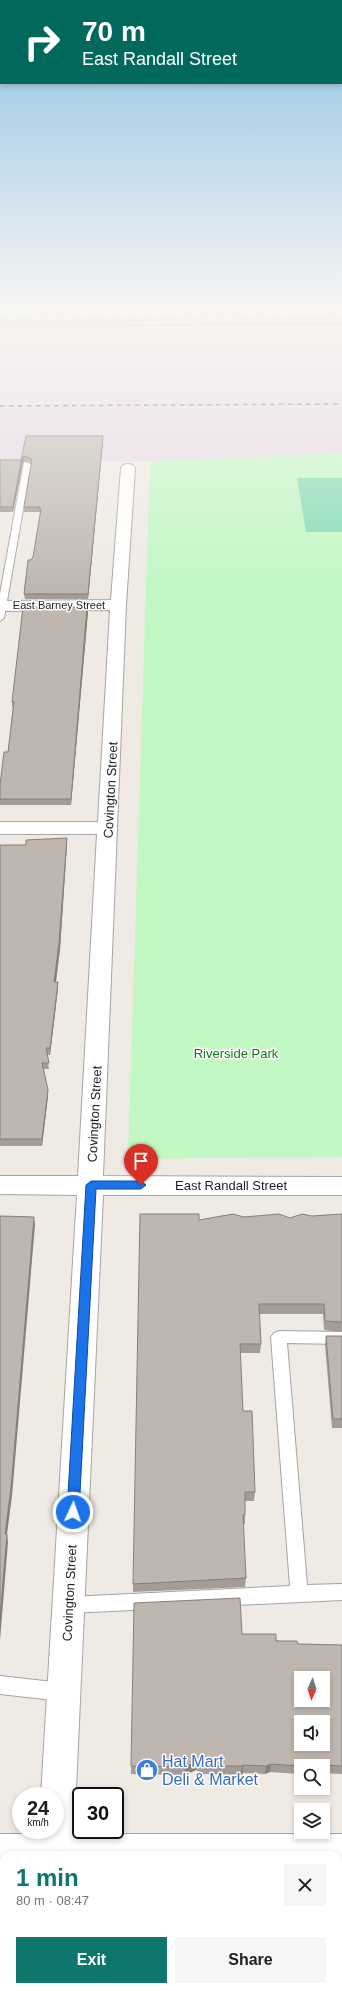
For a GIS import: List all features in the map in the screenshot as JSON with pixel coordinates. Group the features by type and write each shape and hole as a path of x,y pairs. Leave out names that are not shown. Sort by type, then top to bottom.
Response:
{"street":[{"name":"Covington Street","path":"55,1851 91,1185 118,605 128,468"},
{"name":"East Barney Street","path":"1,610 118,605"},
{"path":"0,828 108,828"},
{"name":"East Randall Street","path":"0,1185 342,1186"}],"lane":[{"path":"1,610 27,464"},
{"path":"0,553 11,553"},
{"path":"299,1594 279,1337 342,1338"},
{"path":"68,1605 342,1592"},
{"path":"0,1685 64,1692"}],"shaded area":[{"path":"0,402 342,402 342,453 150,461 0,461"}],"green space":[{"name":"Riverside Park","path":"342,453 342,1157 128,1159 150,461"},
{"path":"297,478 342,478 342,532 306,532"}],"building":[{"path":"26,436 103,436 88,594 24,594 28,560 31,560 33,557 41,509 39,509 40,507 24,507 32,459 24,456 22,457 13,507 0,507 0,460 21,460"},
{"path":"23,607 87,607 71,799 0,799 4,752 8,752 14,702 12,702"},
{"path":"67,838 59,943 54,982 58,982 50,1048 46,1048 49,1063 42,1063 48,1090 42,1139 0,1139 0,845 26,845 26,840"},
{"path":"140,1214 199,1214 199,1220 233,1214 244,1217 279,1214 290,1218 302,1214 312,1216 342,1214 342,1322 325,1321 324,1304 259,1304 261,1344 240,1344 243,1411 252,1411 255,1492 245,1492 245,1515 243,1515 246,1578 133,1584"},
{"path":"0,1216 34,1217 11,1488 5,1534 7,1534 0,1618"},
{"path":"326,1336 342,1336 342,1419 333,1419"},
{"path":"240,1598 242,1634 276,1634 276,1641 297,1641 298,1644 342,1645 342,1766 330,1765 330,1759 294,1759 294,1766 271,1764 266,1766 201,1766 196,1762 185,1767 131,1766 134,1603"}],"railway":[{"path":"0,406 342,404"}],"place":[{"name":"Hat Mart Deli & Market","path":"147,1770"}],"route":[{"path":"73,1512 91,1185 141,1185"}]}
